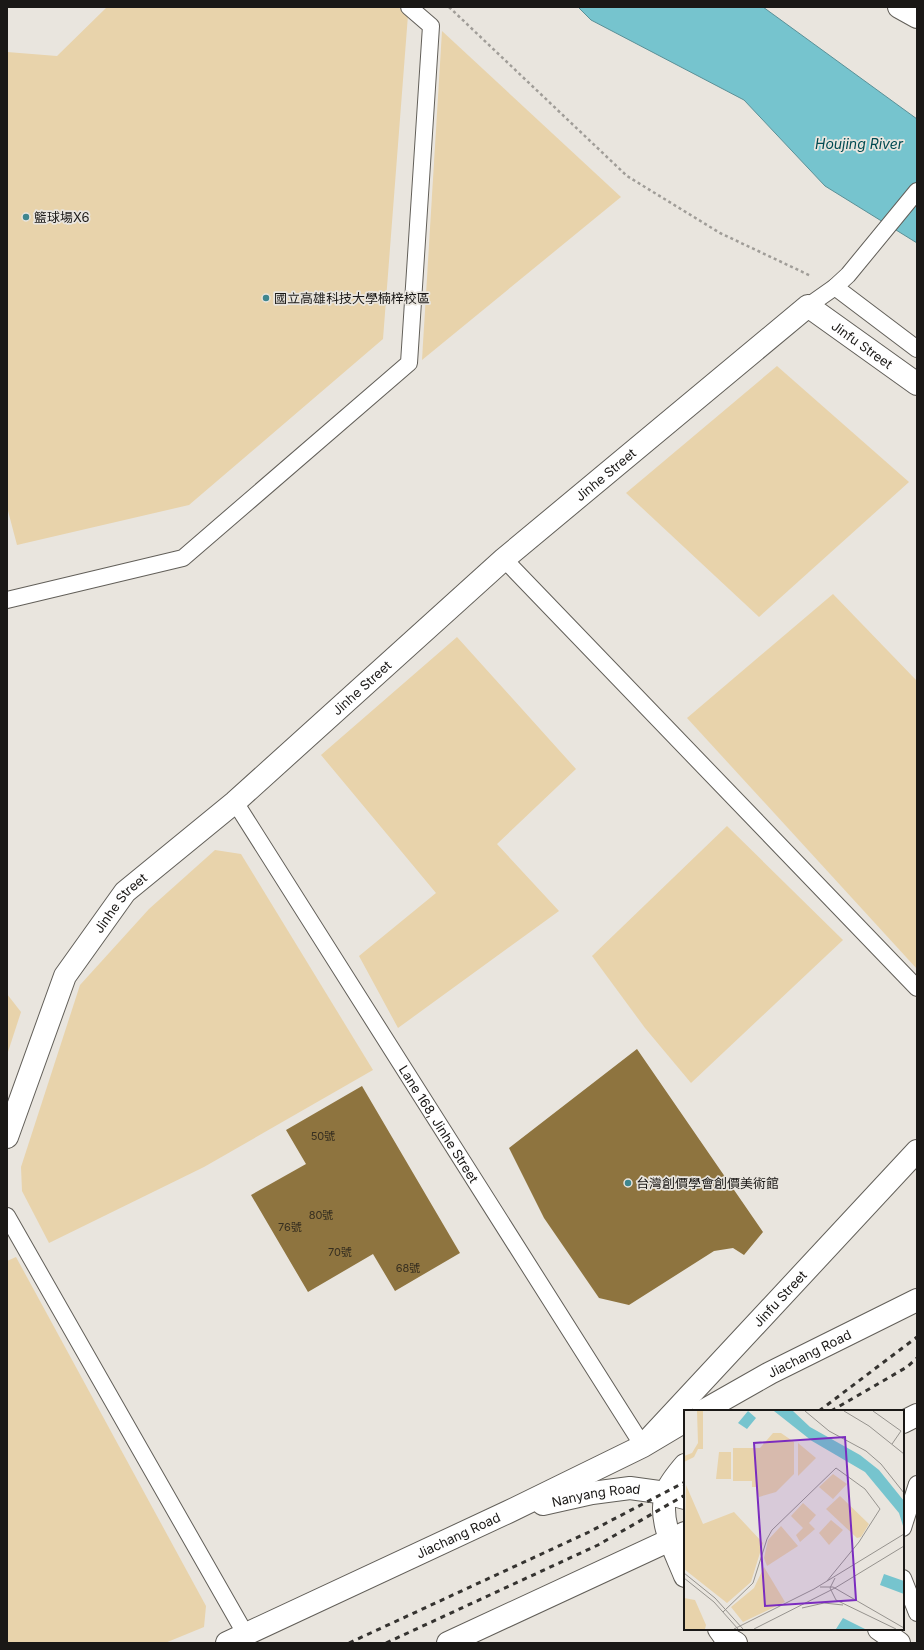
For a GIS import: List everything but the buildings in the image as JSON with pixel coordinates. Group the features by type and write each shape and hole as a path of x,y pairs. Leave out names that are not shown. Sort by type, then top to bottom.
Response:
{"street":[{"path":"899,7 917,17"},
{"name":"Jinfu Street","path":"808,306 917,384"},
{"name":"Jinhe Street","path":"7,1137 64,976 125,892 235,802 504,559 808,306"},
{"name":"Jinfu Street","path":"643,1446 917,1151"},
{"name":"Jiachang Road","path":"705,1410 770,1373 917,1300"},
{"path":"734,1410 770,1373"},
{"path":"904,1422 917,1415"},
{"name":"Jiachang Road","path":"236,1639 508,1512 643,1446 684,1423"},
{"path":"684,1468 676,1496 664,1517 678,1537 684,1570"},
{"name":"Nanyang Road","path":"508,1512 592,1493 630,1488 676,1496"},
{"path":"448,1643 678,1537"},
{"path":"720,1630 724,1636 736,1643"},
{"path":"880,1630 899,1643"}],"lane":[{"path":"7,600 183,558 409,363 431,26 409,7"},
{"path":"808,306 835,287 848,275 917,191"},
{"path":"835,287 917,349"},
{"path":"504,559 917,988"},
{"name":"Lane 168, Jinhe Street","path":"235,802 643,1446"},
{"path":"7,1216 236,1639"},
{"path":"904,1525 917,1484"},
{"path":"904,1580 917,1613"}],"path":[{"path":"449,7 627,176 720,233 835,287"}],"shaded area":[{"name":"國立高雄科技大學楠梓校區","path":"107,7 398,7 408,15 383,339 189,505 17,545 7,507 7,52 57,56"},
{"path":"442,31 621,197 422,360"},
{"path":"777,366 909,482 759,617 626,493"},
{"path":"833,594 917,681 917,969 687,718"},
{"path":"457,637 576,769 497,844 559,911 398,1028 359,956 436,893 321,755"},
{"path":"727,826 843,940 691,1083 645,1028 592,956"},
{"path":"215,850 241,854 373,1070 204,1167 49,1243 22,1191 21,1167 80,985 149,909"},
{"path":"7,994 21,1012 7,1055"},
{"path":"16,1257 206,1606 204,1627 165,1643 7,1643 7,1261"}],"water":[{"name":"Houjing River","path":"578,7 763,7 917,119 917,243 825,186 744,100 591,20"}],"railway":[{"path":"820,1410 917,1337"},
{"path":"833,1410 907,1367 917,1358"},
{"path":"349,1643 589,1532 684,1483"},
{"path":"386,1643 598,1545 684,1496"}],"place":[{"name":"籃球場X6","path":"26,217"},
{"name":"國立高雄科技大學楠梓校區","path":"266,298"},
{"name":"台灣創價學會創價美術館","path":"628,1183"}]}
